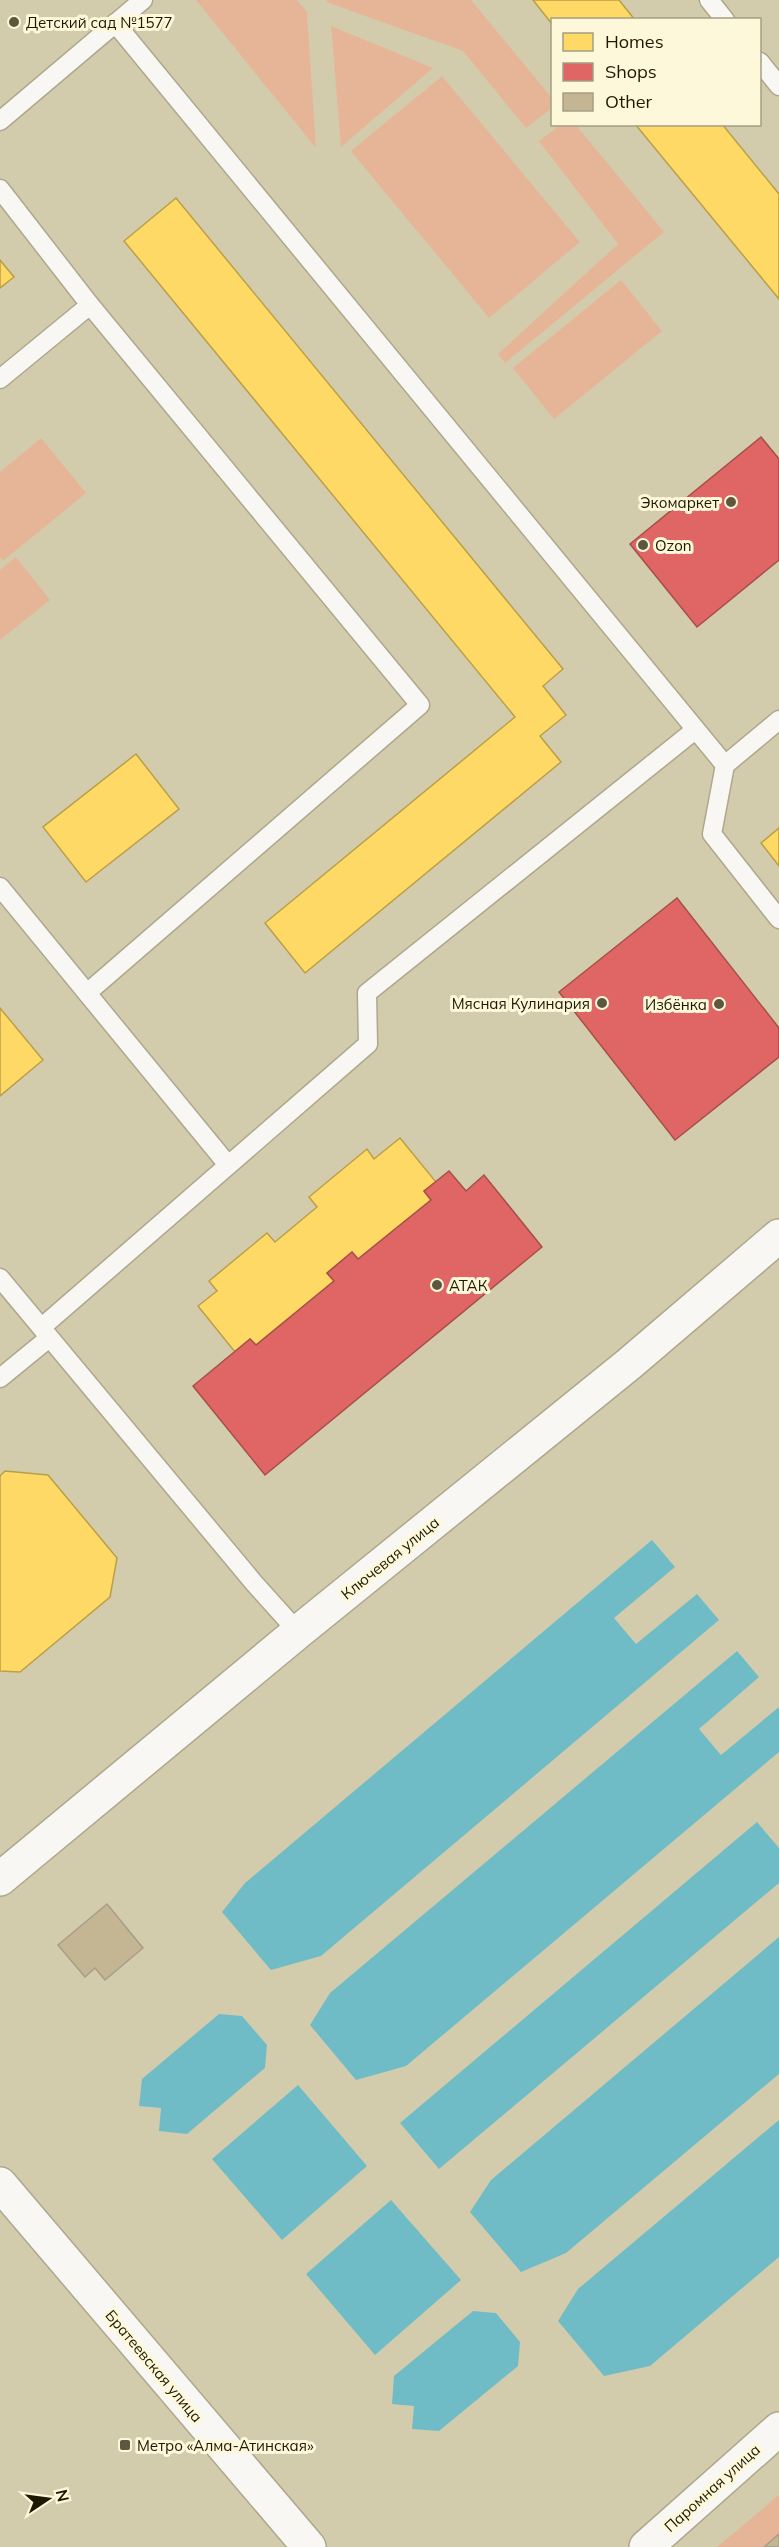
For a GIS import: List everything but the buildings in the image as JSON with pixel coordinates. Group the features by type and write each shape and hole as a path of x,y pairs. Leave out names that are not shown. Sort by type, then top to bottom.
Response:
{"street":[{"name":"Ключевая улица","path":"0,1879 298,1632 629,1364 779,1236"},
{"name":"Братеевская улица","path":"0,2184 309,2547"},
{"name":"Паромная улица","path":"646,2547 779,2429"}],"lane":[{"path":"0,121 143,0"},
{"path":"709,0 723,18"},
{"path":"116,23 725,765"},
{"path":"761,64 779,86"},
{"path":"0,189 90,305 420,705 87,993"},
{"path":"0,379 90,305"},
{"path":"779,720 725,765 712,834 779,919"},
{"path":"0,1378 45,1332 228,1165 368,1044 368,993 695,730"},
{"path":"0,887 228,1165"},
{"path":"0,1278 254,1583 298,1632"}],"shaded area":[{"path":"196,0 297,0 307,12 316,148"},
{"path":"326,0 471,0 551,97 551,109 526,128 463,51"},
{"path":"331,26 433,68 341,147"},
{"path":"442,76 580,242 489,318 351,151"},
{"path":"559,126 577,126 664,232 505,363 498,354 618,244 539,141"},
{"path":"621,280 662,331 554,419 513,368"},
{"path":"41,438 86,493 3,561 0,557 0,472"},
{"path":"16,557 50,600 0,640 0,570"},
{"path":"779,2495 779,2534 764,2547 717,2547"}],"water":[{"path":"652,1540 675,1567 614,1618 636,1644 697,1594 719,1620 321,1956 271,1970 222,1912 245,1883"},
{"path":"737,1651 759,1677 699,1729 721,1755 779,1707 779,1752 406,2066 356,2080 310,2025 330,1993"},
{"path":"757,1822 779,1848 779,1883 439,2169 400,2123"},
{"path":"779,1937 779,2074 566,2253 521,2272 470,2212 491,2180"},
{"path":"219,2014 242,2016 267,2045 265,2068 187,2134 159,2131 161,2108 139,2106 142,2079"},
{"path":"298,2085 367,2166 282,2240 212,2159"},
{"path":"779,2120 779,2257 650,2366 604,2376 558,2321 578,2289"},
{"path":"391,2200 461,2280 375,2355 306,2274"},
{"path":"473,2311 496,2313 520,2342 518,2366 439,2431 412,2429 414,2406 392,2404 394,2376"}],"place":[{"name":"Детский сад №1577","path":"14,22"},
{"name":"Экомаркет","path":"731,502"},
{"name":"Ozon","path":"643,545"},
{"name":"Мясная Кулинария","path":"602,1003"},
{"name":"Избёнка","path":"719,1004"},
{"name":"АТАК","path":"437,1285"},
{"name":"Метро «Алма-Атинская»","path":"125,2445"}]}
